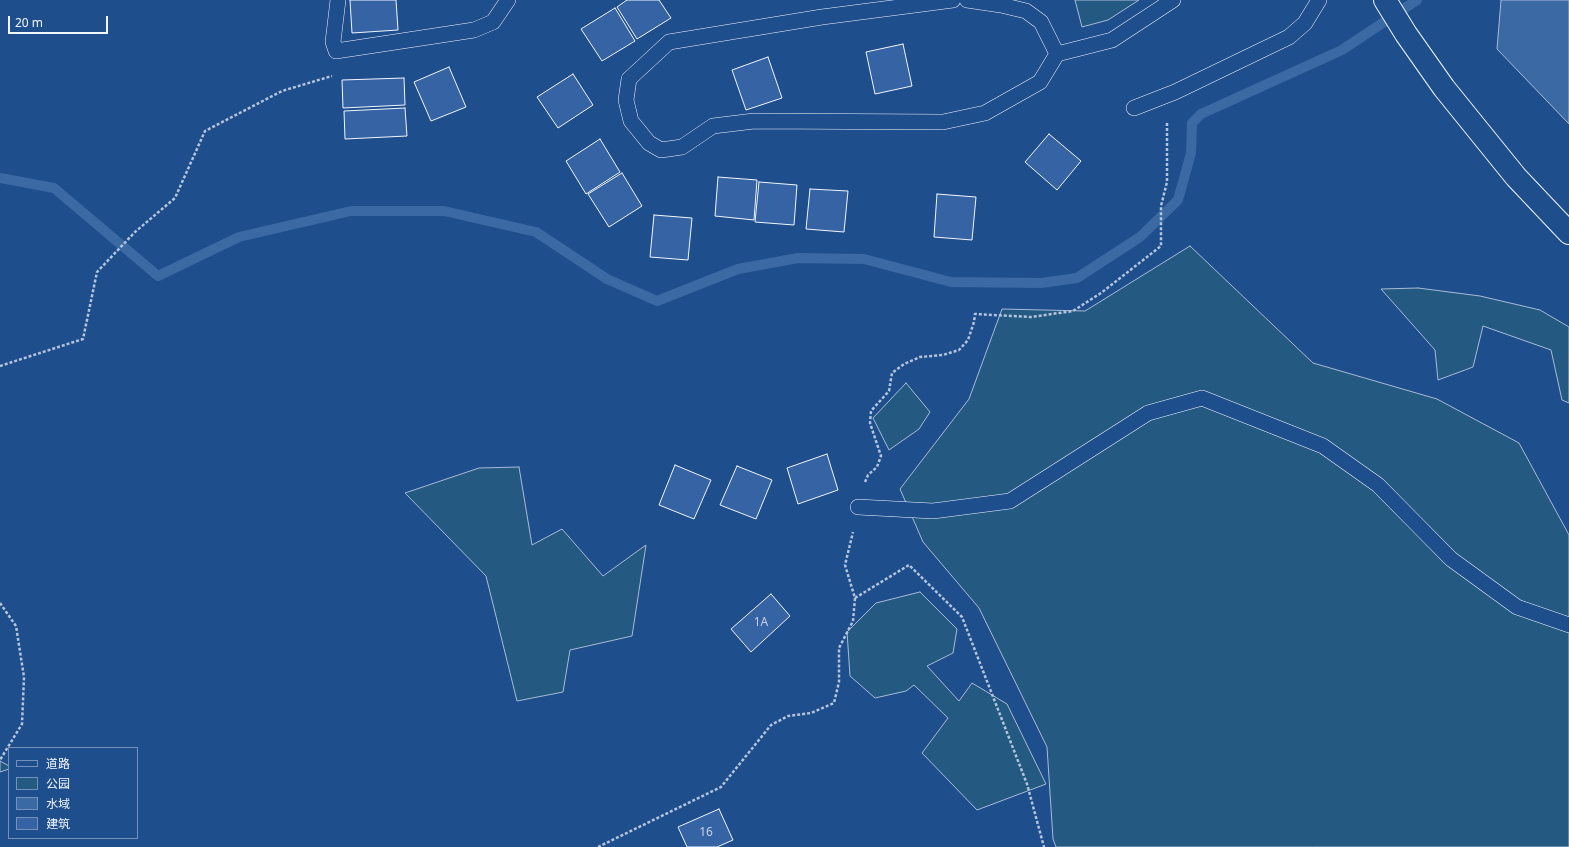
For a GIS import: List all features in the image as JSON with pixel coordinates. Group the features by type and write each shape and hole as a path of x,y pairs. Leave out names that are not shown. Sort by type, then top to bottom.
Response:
{"main road":[{"path":"1385,0 1406,34 1444,88 1516,177 1569,233"}],"lane":[{"path":"338,0 333,42 336,51 474,30 493,22 508,0"},
{"path":"953,0 822,18 669,42 629,79 626,100 631,122 649,143 661,150 682,147 713,126 754,121 943,122 985,113 1040,82 1057,54 1112,40 1173,0"},
{"path":"967,0 1001,5 1026,11 1041,22 1057,54"},
{"path":"1134,108 1176,92 1289,38 1305,23 1319,0"},
{"path":"858,507 933,511 1010,502 1148,413 1202,398 1323,446 1378,485 1451,559 1517,608 1569,625"}],"path":[{"path":"0,366 83,340 97,272 135,232 175,198 205,131 282,91 339,74"},
{"path":"1161,246 1161,206 1167,182 1167,112 1176,92"},
{"path":"854,598 909,565 962,617 1027,784 1044,847"},
{"path":"0,603 16,626 24,677 22,724 0,760"}],"green space":[{"path":"1075,0 1139,0 1108,20 1082,27"},
{"path":"1190,246 1313,363 1437,399 1519,443 1569,535 1569,847 1056,847 1053,839 1047,747 979,608 923,542 900,489 969,399 1002,309 1085,311"},
{"path":"1418,288 1480,296 1540,310 1569,327 1569,403 1562,400 1551,350 1483,326 1473,367 1438,380 1435,350 1381,289"},
{"path":"906,383 930,412 919,429 889,450 873,418"},
{"path":"519,467 532,545 562,529 603,576 646,545 632,636 570,650 563,692 517,701 486,576 405,493 479,468"},
{"path":"920,592 957,629 953,653 927,666 959,701 972,683 1007,704 1046,784 977,810 922,753 948,718 914,685 906,691 875,698 850,676 847,632 876,603"},
{"path":"0,761 8,765 8,769 0,772"}],"water":[{"path":"1501,0 1569,0 1569,124 1497,49"}],"building":[{"path":"350,0 396,0 398,30 352,33"},
{"path":"627,0 659,0 671,18 637,39 617,7"},
{"path":"615,8 635,41 602,61 581,29"},
{"path":"903,44 912,86 875,94 866,52"},
{"path":"768,57 782,98 746,110 732,70"},
{"path":"449,67 466,107 431,121 414,82"},
{"path":"573,74 593,105 558,128 537,97"},
{"path":"404,78 405,105 343,108 342,80"},
{"path":"405,108 407,136 345,139 344,111"},
{"path":"1049,134 1081,161 1057,190 1025,162"},
{"path":"600,139 620,172 586,194 566,161"},
{"path":"622,173 642,206 609,227 588,194"},
{"path":"718,177 757,180 754,220 715,216"},
{"path":"759,182 797,185 794,225 755,222"},
{"path":"810,189 848,191 844,232 806,229"},
{"path":"937,194 976,197 972,240 934,237"},
{"path":"654,215 692,218 688,260 650,257"},
{"path":"827,454 838,490 798,504 787,468"},
{"path":"675,465 711,480 694,519 659,505"},
{"path":"737,466 772,480 756,519 720,505"},
{"path":"771,594 790,616 751,652 731,629"},
{"path":"719,809 733,840 717,847 687,847 678,827"}],"waterway":[{"path":"0,178 54,188 158,276 239,237 351,211 444,211 536,232 607,279 657,301 738,269 798,258 864,259 951,282 1041,283 1077,278 1140,237 1178,200 1191,153 1192,123 1201,114 1342,50 1417,0"}]}
